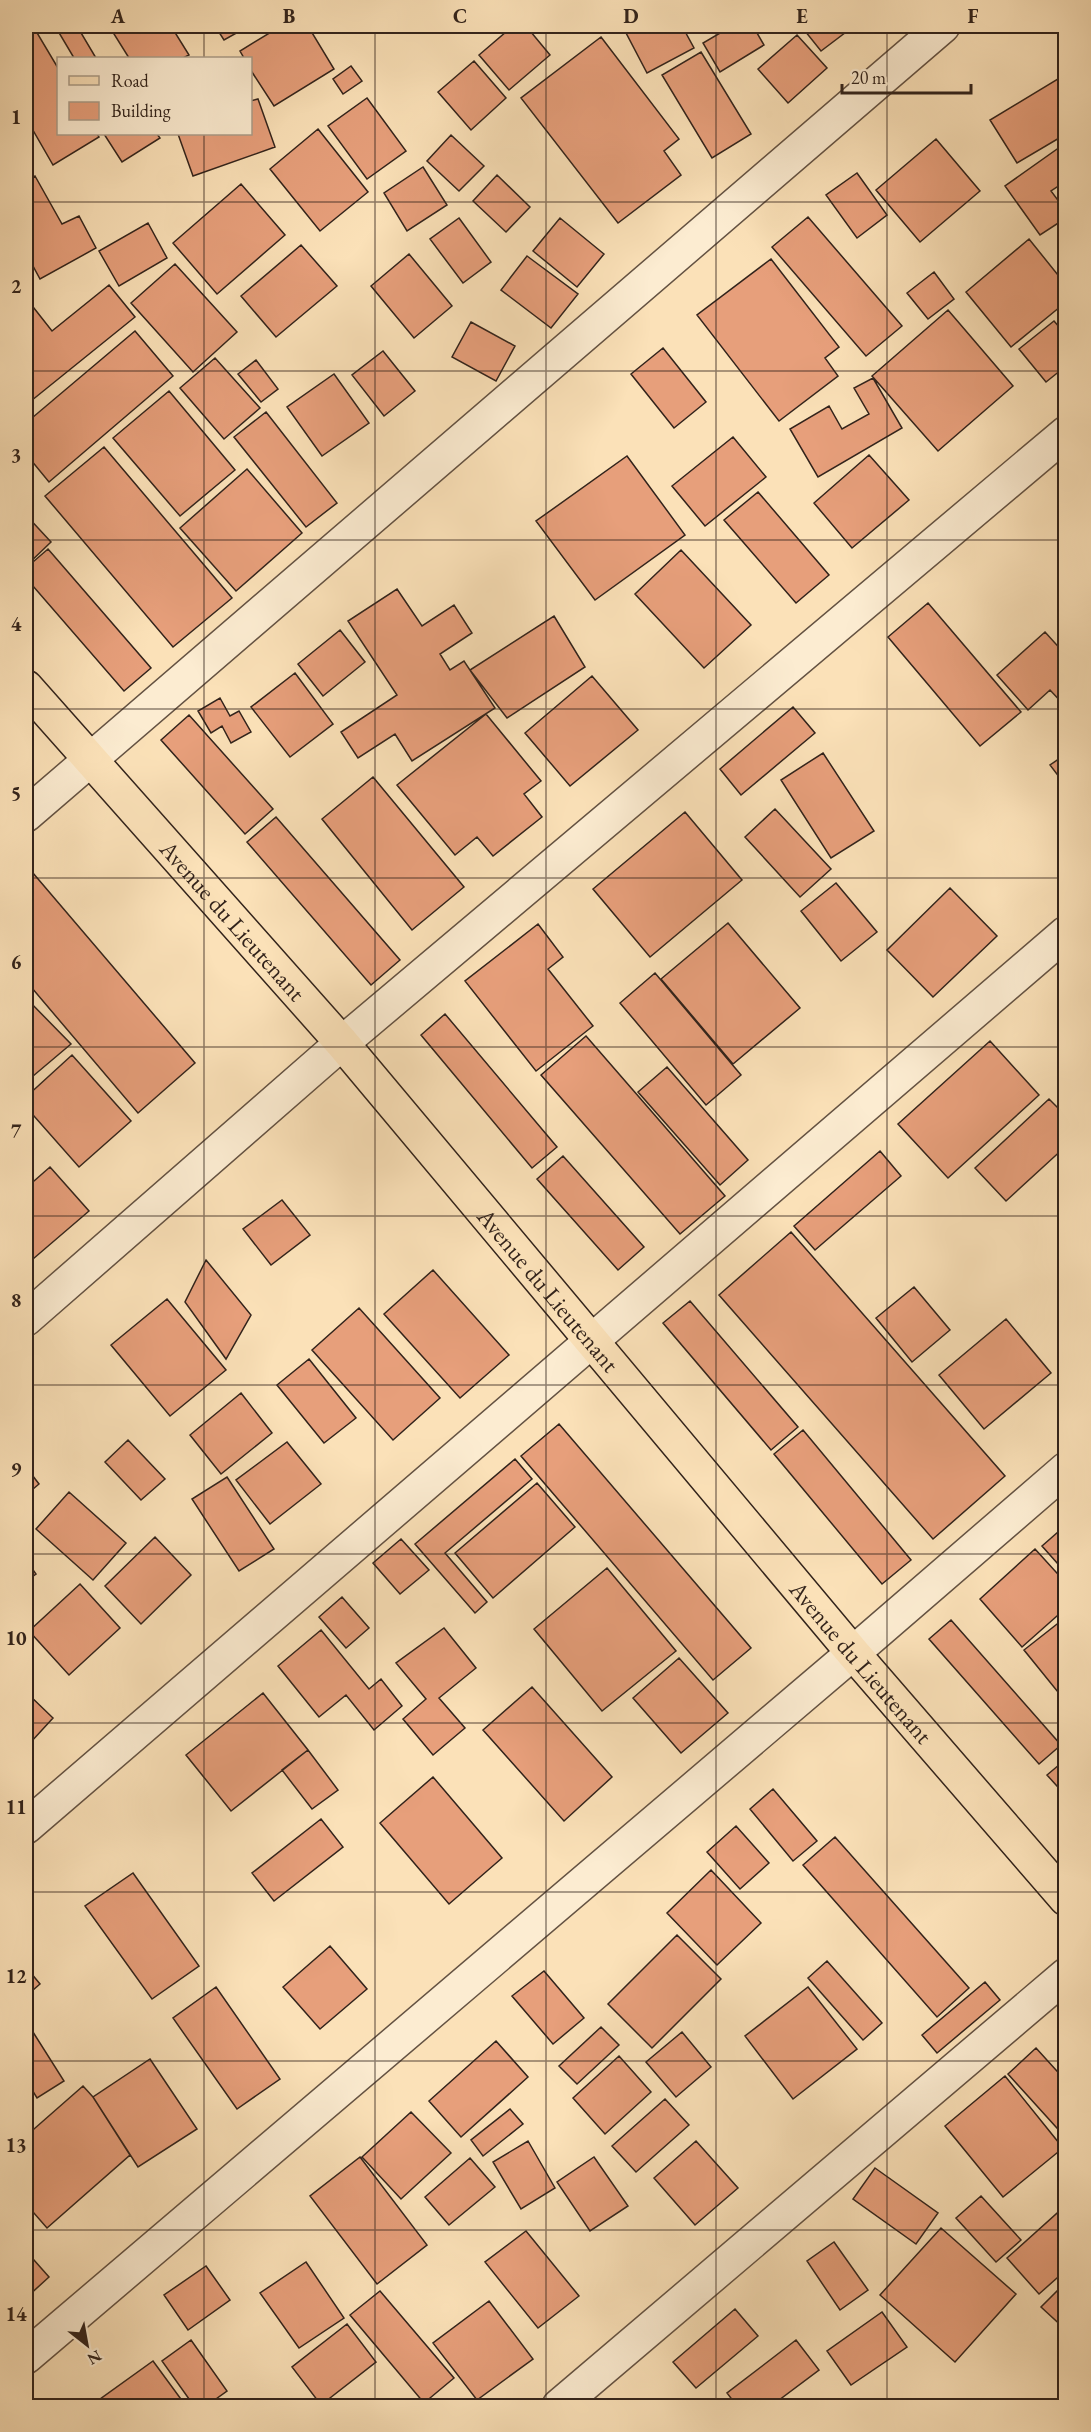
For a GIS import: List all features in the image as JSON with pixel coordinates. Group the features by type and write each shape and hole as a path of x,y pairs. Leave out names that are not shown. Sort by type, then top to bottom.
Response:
{"main road":[{"name":"Avenue du Lieutenant","path":"26,687 342,1043 853,1653 1065,1899"}],"street":[{"path":"26,814 943,26"},
{"path":"26,1319 342,1043 1065,433"},
{"path":"26,1827 1065,933"},
{"path":"26,2357 1065,1470"},
{"path":"559,2406 1065,1975"}],"building":[{"path":"26,26 33,26 57,66 57,135 98,135 99,137 53,165 26,118"},
{"path":"55,26 77,26 95,57 73,57"},
{"path":"109,26 171,26 189,55 185,57 128,57"},
{"path":"215,26 249,26 224,40"},
{"path":"281,26 308,26 334,69 274,106 252,72 252,57 243,57 240,51"},
{"path":"420,26 439,26 423,33"},
{"path":"513,26 526,26 550,55 509,90 479,55"},
{"path":"631,26 682,26 694,48 647,73 624,29"},
{"path":"732,26 753,26 764,45 720,72 703,43"},
{"path":"801,26 854,26 821,51"},
{"path":"797,35 827,68 788,103 758,69"},
{"path":"601,37 679,139 664,151 681,175 618,223 521,98"},
{"path":"701,52 751,134 712,158 662,75"},
{"path":"474,61 506,98 471,130 438,92"},
{"path":"351,66 362,81 343,94 333,79"},
{"path":"1066,74 1066,134 1017,163 990,120"},
{"path":"367,98 406,151 367,179 328,126"},
{"path":"258,99 275,147 193,176 178,135 252,135 252,100"},
{"path":"318,129 368,192 320,231 270,169"},
{"path":"105,135 158,135 160,138 122,162"},
{"path":"451,135 484,166 459,191 427,161"},
{"path":"936,139 980,191 920,242 876,190"},
{"path":"1060,147 1066,155 1066,181 1051,191 1066,211 1066,218 1040,235 1005,186"},
{"path":"423,167 447,205 407,231 384,193"},
{"path":"857,173 887,215 857,238 826,195"},
{"path":"497,175 530,207 506,232 473,201"},
{"path":"35,176 62,224 79,216 96,248 40,279 26,253 26,181"},
{"path":"241,184 285,235 217,294 173,243"},
{"path":"808,217 902,326 866,356 772,247"},
{"path":"459,218 491,262 463,283 430,239"},
{"path":"560,218 604,254 577,287 533,251"},
{"path":"148,223 167,258 119,286 99,251"},
{"path":"1029,239 1066,285 1066,302 1011,347 966,292"},
{"path":"301,245 337,286 276,337 241,296"},
{"path":"409,254 452,306 414,338 371,286"},
{"path":"527,256 578,294 551,328 501,290"},
{"path":"771,259 839,347 825,358 838,376 779,421 697,315"},
{"path":"175,264 237,332 193,372 131,303"},
{"path":"934,272 954,299 928,319 907,293"},
{"path":"109,285 135,317 26,405 26,298 52,331"},
{"path":"948,310 1013,386 938,451 872,376"},
{"path":"1054,321 1066,335 1066,366 1046,382 1019,349"},
{"path":"471,322 515,346 496,381 452,357"},
{"path":"135,331 173,376 49,482 26,454 26,423"},
{"path":"663,348 706,402 674,428 631,374"},
{"path":"383,351 415,391 384,416 352,375"},
{"path":"215,358 260,408 224,439 180,388"},
{"path":"256,360 278,389 261,402 238,374"},
{"path":"334,374 369,423 322,456 287,407"},
{"path":"873,378 902,428 818,477 790,429 829,406 842,429 869,414 854,388"},
{"path":"169,391 235,470 180,516 113,438"},
{"path":"266,412 337,503 306,527 234,437"},
{"path":"733,437 766,477 705,526 672,486"},
{"path":"104,447 232,598 173,647 45,496"},
{"path":"869,455 909,500 852,548 814,503"},
{"path":"627,456 685,535 595,600 536,521"},
{"path":"247,469 302,533 236,591 180,528"},
{"path":"758,492 829,575 796,603 724,520"},
{"path":"26,515 51,542 26,566"},
{"path":"48,549 151,668 124,691 26,578 26,568"},
{"path":"681,550 751,625 704,668 635,594"},
{"path":"397,589 422,626 454,605 472,633 440,654 450,670 464,661 495,708 412,761 395,734 358,758 341,732 397,695 348,621"},
{"path":"928,603 1021,712 980,746 888,637"},
{"path":"554,616 585,667 507,718 470,670"},
{"path":"340,630 365,662 323,696 298,664"},
{"path":"1045,632 1064,653 1066,651 1066,707 1050,690 1028,710 997,675"},
{"path":"295,673 333,724 290,757 251,707"},
{"path":"592,676 638,730 570,786 525,733"},
{"path":"220,698 230,716 239,711 251,732 231,743 222,726 211,733 198,711"},
{"path":"793,707 815,733 741,795 720,769"},
{"path":"486,714 541,781 524,794 542,817 493,856 477,837 455,855 397,785"},
{"path":"189,715 273,809 245,834 161,740"},
{"path":"823,753 874,831 831,858 781,780"},
{"path":"1066,754 1066,786 1050,765"},
{"path":"373,777 464,887 412,930 322,819"},
{"path":"775,809 831,869 800,897 745,837"},
{"path":"685,812 742,880 650,957 593,889"},
{"path":"276,817 400,960 371,985 247,842"},
{"path":"27,866 195,1063 138,1113 26,981"},
{"path":"836,883 877,932 841,961 801,911"},
{"path":"950,888 997,936 933,997 887,950"},
{"path":"728,923 800,1008 733,1064 661,979"},
{"path":"538,924 563,957 548,969 593,1026 536,1071 465,981"},
{"path":"655,973 741,1075 706,1105 620,1003"},
{"path":"26,998 71,1044 26,1082"},
{"path":"445,1014 557,1147 532,1168 421,1035"},
{"path":"586,1036 725,1196 680,1234 541,1075"},
{"path":"990,1041 1039,1095 948,1178 898,1124"},
{"path":"72,1055 131,1121 79,1167 26,1107 26,1097"},
{"path":"667,1067 748,1160 720,1185 638,1092"},
{"path":"1049,1099 1066,1116 1066,1146 1006,1201 975,1168"},
{"path":"880,1151 901,1176 815,1250 794,1226"},
{"path":"563,1156 644,1247 618,1270 537,1179"},
{"path":"50,1167 89,1211 33,1259 26,1250 26,1188"},
{"path":"282,1200 310,1235 271,1265 243,1229"},
{"path":"791,1232 1005,1476 933,1539 719,1295"},
{"path":"206,1260 251,1315 226,1359 185,1302"},
{"path":"433,1270 509,1355 460,1398 384,1314"},
{"path":"914,1287 950,1330 912,1362 876,1318"},
{"path":"167,1299 226,1370 170,1416 111,1345"},
{"path":"690,1301 798,1427 771,1450 663,1323"},
{"path":"359,1308 440,1398 393,1440 312,1350"},
{"path":"1006,1319 1051,1373 984,1429 939,1375"},
{"path":"309,1359 356,1418 324,1443 277,1385"},
{"path":"241,1393 272,1433 221,1474 190,1435"},
{"path":"559,1424 751,1648 713,1680 521,1456"},
{"path":"803,1430 911,1560 882,1584 774,1454"},
{"path":"128,1440 165,1479 141,1500 105,1462"},
{"path":"287,1442 321,1484 270,1524 236,1480"},
{"path":"515,1459 532,1479 445,1553 487,1602 475,1613 415,1544"},
{"path":"26,1467 39,1484 26,1495"},
{"path":"227,1477 274,1549 239,1571 192,1499"},
{"path":"537,1483 575,1527 493,1598 455,1553"},
{"path":"69,1492 126,1543 93,1580 36,1529"},
{"path":"1066,1525 1066,1573 1042,1546"},
{"path":"155,1537 191,1575 141,1624 105,1586"},
{"path":"401,1539 429,1570 400,1594 373,1563"},
{"path":"1035,1549 1066,1583 1066,1608 1022,1647 980,1599"},
{"path":"26,1560 36,1574 26,1581"},
{"path":"607,1568 676,1651 602,1711 534,1629"},
{"path":"80,1584 120,1628 69,1675 29,1631"},
{"path":"342,1597 369,1628 346,1648 319,1617"},
{"path":"1066,1617 1066,1702 1024,1650"},
{"path":"951,1620 1061,1745 1039,1764 929,1639"},
{"path":"444,1628 476,1668 439,1698 465,1728 433,1755 403,1719 426,1699 396,1663"},
{"path":"321,1630 369,1689 381,1679 402,1706 374,1730 346,1695 319,1717 278,1666"},
{"path":"679,1658 728,1713 681,1753 633,1698"},
{"path":"532,1687 612,1777 564,1821 483,1730"},
{"path":"26,1692 53,1718 31,1742 26,1737"},
{"path":"263,1693 308,1750 231,1811 186,1755"},
{"path":"308,1750 338,1790 312,1809 282,1770"},
{"path":"1066,1759 1066,1796 1047,1775"},
{"path":"433,1777 502,1858 449,1904 380,1823"},
{"path":"773,1789 817,1841 793,1861 750,1809"},
{"path":"321,1819 343,1847 274,1901 252,1873"},
{"path":"736,1826 769,1863 740,1889 707,1852"},
{"path":"835,1837 969,1988 937,2017 803,1865"},
{"path":"711,1870 761,1923 717,1965 667,1913"},
{"path":"133,1873 199,1966 152,1999 85,1906"},
{"path":"677,1935 721,1979 652,2048 608,2004"},
{"path":"330,1946 367,1989 320,2029 283,1987"},
{"path":"827,1961 882,2023 863,2040 808,1978"},
{"path":"26,1967 40,1984 26,1996"},
{"path":"544,1971 584,2018 553,2044 512,1996"},
{"path":"985,1982 1000,2000 937,2053 922,2035"},
{"path":"216,1987 280,2079 237,2109 173,2018"},
{"path":"808,1987 857,2049 793,2099 745,2036"},
{"path":"601,2027 619,2045 577,2084 559,2066"},
{"path":"33,2032 64,2081 37,2098 26,2080 26,2037"},
{"path":"682,2032 711,2067 676,2097 646,2062"},
{"path":"496,2041 528,2077 461,2137 429,2101"},
{"path":"1036,2048 1066,2081 1066,2138 1008,2074"},
{"path":"619,2056 651,2092 605,2134 573,2098"},
{"path":"150,2059 197,2129 138,2167 93,2097"},
{"path":"1005,2076 1063,2148 1003,2197 945,2126"},
{"path":"83,2086 93,2097 130,2155 47,2228 26,2204 26,2136"},
{"path":"665,2099 689,2125 636,2172 612,2146"},
{"path":"510,2109 523,2124 483,2156 471,2140"},
{"path":"411,2112 451,2153 401,2199 362,2157"},
{"path":"528,2141 555,2188 521,2209 493,2162"},
{"path":"696,2141 738,2188 695,2225 654,2178"},
{"path":"360,2157 427,2245 377,2284 310,2196"},
{"path":"594,2157 628,2206 590,2231 557,2182"},
{"path":"470,2158 495,2187 449,2225 425,2197"},
{"path":"875,2168 938,2213 916,2244 853,2199"},
{"path":"981,2196 1021,2240 996,2262 956,2218"},
{"path":"1065,2206 1066,2270 1039,2294 1007,2258"},
{"path":"941,2228 1016,2294 955,2362 880,2295"},
{"path":"526,2231 579,2296 538,2328 485,2262"},
{"path":"834,2242 868,2290 840,2310 807,2261"},
{"path":"26,2251 49,2277 26,2298"},
{"path":"306,2262 344,2318 299,2348 260,2293"},
{"path":"206,2266 230,2300 188,2330 164,2295"},
{"path":"1066,2282 1066,2330 1041,2307"},
{"path":"380,2291 454,2378 424,2403 350,2315"},
{"path":"489,2301 533,2359 477,2400 433,2343"},
{"path":"735,2309 758,2336 696,2388 673,2362"},
{"path":"882,2312 907,2347 851,2385 827,2351"},
{"path":"347,2324 376,2362 321,2405 292,2367"},
{"path":"191,2340 227,2391 206,2406 194,2406 162,2361"},
{"path":"796,2340 819,2370 771,2406 737,2406 727,2393"},
{"path":"153,2361 186,2406 99,2406 96,2402"}]}
